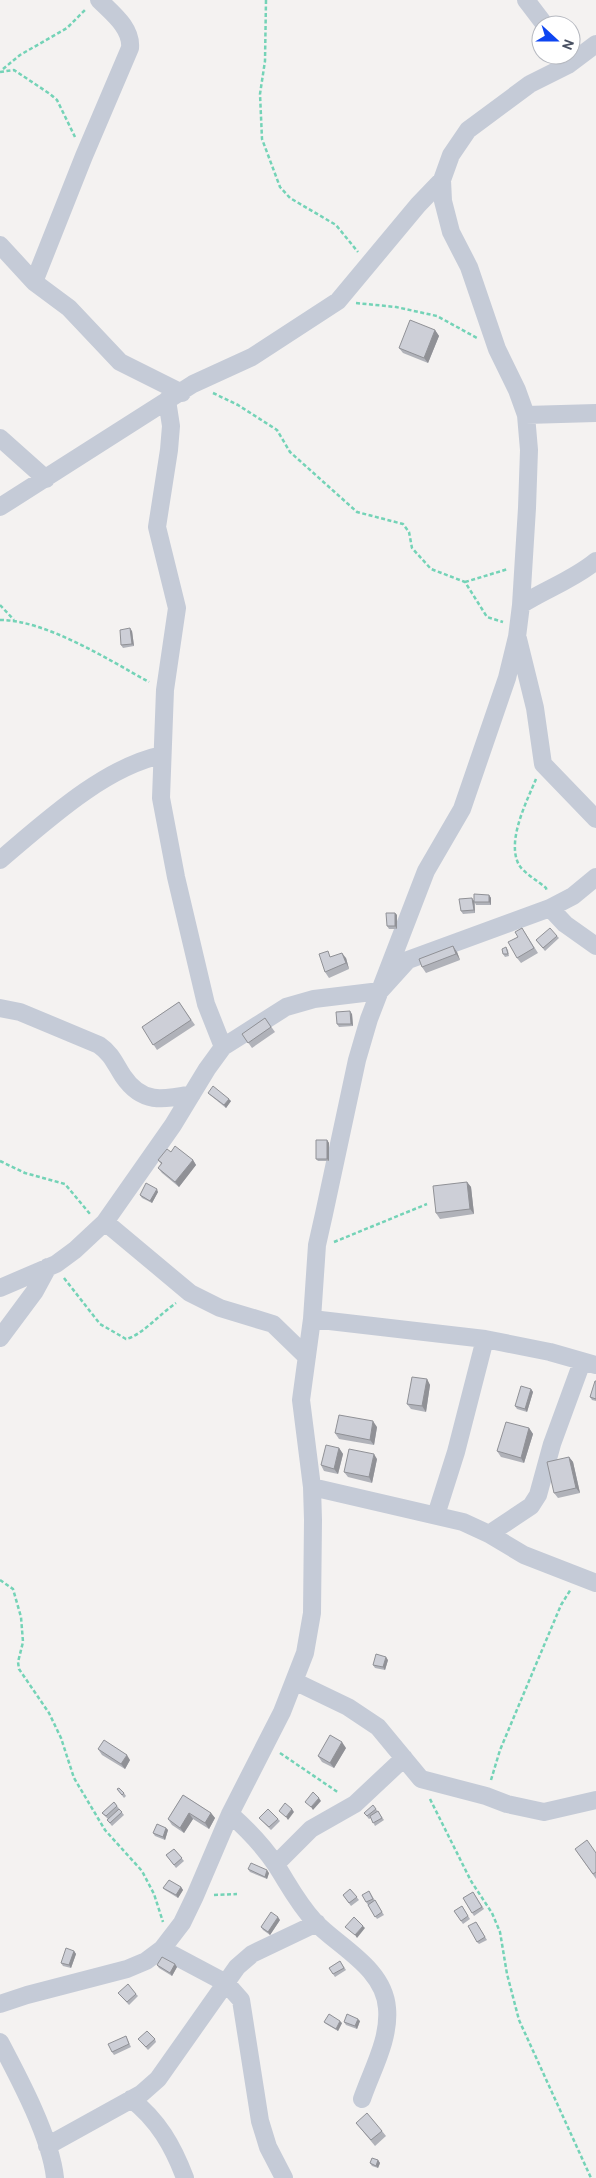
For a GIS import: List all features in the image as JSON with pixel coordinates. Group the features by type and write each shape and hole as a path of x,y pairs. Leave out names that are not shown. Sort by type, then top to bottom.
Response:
{"street":[{"path":"526,0 537,15"},
{"path":"34,282 84,156 130,48 131,38 120,20 94,4"},
{"path":"581,52 596,44"},
{"path":"0,2004 27,1995 127,1969 146,1962 167,1943 195,1896 230,1814 267,1745 296,1682 305,1654 312,1613 312,1487 301,1400 312,1319 318,1245 357,1060 368,1019 426,871 462,809 507,678 518,632 521,606 529,460 526,415 517,390 497,349 469,266 451,232 443,201 442,180 451,155 468,130 558,65"},
{"path":"0,507 181,392 252,357 338,300 369,266 418,205 442,180"},
{"path":"0,245 34,282 69,308 120,362 181,392"},
{"path":"181,392 171,426 157,527 177,608 165,690 161,798 176,877 206,1004 223,1047"},
{"path":"526,415 596,412"},
{"path":"0,438 46,479"},
{"path":"521,606 538,594 578,576 596,561"},
{"path":"518,632 535,708 543,764 596,819"},
{"path":"0,860 75,798 141,759 162,755"},
{"path":"0,1288 52,1266 75,1250 105,1222 223,1047 266,1017 286,1007 314,999 380,991 408,960 550,908 573,896 596,878"},
{"path":"550,908 565,924 596,946"},
{"path":"0,1008 20,1012 100,1045 110,1053 123,1076 139,1094 154,1099 192,1094"},
{"path":"105,1222 190,1294 220,1308 273,1324 307,1357"},
{"path":"0,1338 52,1266"},
{"path":"312,1319 485,1339 550,1352 589,1363 552,1444 538,1495 531,1506 489,1534"},
{"path":"436,1515 456,1452 485,1339"},
{"path":"312,1487 462,1522 489,1534 524,1555 579,1578 596,1583"},
{"path":"296,1682 348,1707 378,1727 421,1779 486,1796 507,1804 544,1812 596,1800"},
{"path":"276,1864 311,1829 355,1804 404,1758"},
{"path":"230,1814 246,1828 276,1864 295,1899 317,1923 366,1966 381,1989 387,2006 386,2032 362,2099"},
{"path":"47,2146 141,2094 158,2079 237,1967 252,1954 317,1923"},
{"path":"167,1943 226,1983 241,2000 260,2122 268,2146 284,2178"},
{"path":"0,2042 20,2080 47,2146 55,2178"},
{"path":"130,2099 149,2115 167,2137 185,2178"}],"path":[{"path":"266,0 265,61 260,94 262,139 280,187 290,198 336,225 369,266"},
{"path":"1,71 20,55 67,28 94,4"},
{"path":"1,71 14,70 57,100 84,156"},
{"path":"338,300 396,307 437,316 497,349"},
{"path":"181,392 238,405 277,430 290,452 357,512 403,524 409,532 412,548 431,569 465,582 487,617 518,632"},
{"path":"465,582 496,571 524,567"},
{"path":"0,605 14,620"},
{"path":"0,620 14,620 77,642 165,690"},
{"path":"543,764 522,812 515,844 520,865 546,888 550,908"},
{"path":"0,1161 25,1174 65,1184 89,1214 105,1222"},
{"path":"318,1245 339,1241 427,1204"},
{"path":"52,1266 100,1324 126,1339 136,1337 159,1315 190,1294"},
{"path":"486,1796 500,1750 561,1605 579,1578"},
{"path":"0,1580 13,1589 22,1617 23,1642 18,1662 20,1669 49,1713 61,1738 74,1778 105,1830 142,1871 154,1894 166,1932 167,1943"},
{"path":"267,1745 355,1804"},
{"path":"421,1779 471,1881 492,1912 500,1932 507,1974 519,2020 591,2178"},
{"path":"195,1896 237,1894"}],"building":[{"path":"410,320 435,330 424,358 399,348"},
{"path":"130,628 132,644 121,645 120,630"},
{"path":"474,894 489,895 489,902 474,902"},
{"path":"472,898 474,910 461,911 459,899"},
{"path":"386,913 395,913 395,926 387,926"},
{"path":"522,928 534,948 517,958 508,942 518,937 515,932"},
{"path":"550,928 557,936 543,948 536,940"},
{"path":"453,946 456,954 422,967 419,959"},
{"path":"506,947 508,954 503,954 502,949"},
{"path":"328,951 330,957 342,953 346,963 325,972 319,954"},
{"path":"179,1002 191,1020 153,1045 142,1027"},
{"path":"350,1011 351,1024 337,1024 336,1012"},
{"path":"265,1018 271,1027 248,1043 242,1034"},
{"path":"213,1086 229,1099 224,1105 208,1093"},
{"path":"316,1140 327,1140 327,1159 316,1159"},
{"path":"175,1146 193,1160 175,1182 158,1168 162,1163 158,1160 167,1149 171,1152"},
{"path":"467,1182 470,1209 436,1213 433,1186"},
{"path":"146,1183 157,1189 150,1201 140,1195"},
{"path":"412,1377 427,1379 422,1406 407,1404"},
{"path":"596,1381 596,1399 590,1397"},
{"path":"521,1386 531,1389 525,1409 515,1406"},
{"path":"339,1415 373,1421 370,1440 335,1433"},
{"path":"506,1422 529,1428 521,1458 497,1451"},
{"path":"326,1445 339,1448 334,1469 321,1465"},
{"path":"349,1449 374,1454 369,1477 344,1472"},
{"path":"569,1457 576,1488 554,1493 547,1462"},
{"path":"376,1654 386,1657 383,1667 373,1665"},
{"path":"330,1735 342,1742 330,1763 318,1756"},
{"path":"104,1740 127,1755 121,1764 98,1749"},
{"path":"119,1788 124,1793 122,1795 117,1789"},
{"path":"313,1792 319,1798 311,1807 305,1802"},
{"path":"183,1795 211,1813 205,1823 189,1813 180,1828 168,1819"},
{"path":"114,1802 117,1806 106,1816 102,1813"},
{"path":"285,1803 292,1809 286,1817 279,1811"},
{"path":"373,1805 376,1809 367,1816 364,1813"},
{"path":"119,1809 122,1812 110,1823 107,1820"},
{"path":"268,1809 278,1819 269,1827 259,1818"},
{"path":"378,1811 382,1818 373,1823 370,1816"},
{"path":"157,1824 166,1828 163,1837 153,1833"},
{"path":"587,1840 596,1853 596,1872 593,1874 575,1849"},
{"path":"174,1849 182,1858 174,1865 166,1855"},
{"path":"251,1863 267,1870 265,1877 248,1869"},
{"path":"169,1880 181,1887 176,1895 163,1888"},
{"path":"350,1889 357,1897 349,1903 343,1895"},
{"path":"369,1891 373,1899 366,1902 362,1895"},
{"path":"473,1892 482,1907 472,1913 463,1898"},
{"path":"375,1900 382,1912 375,1917 368,1905"},
{"path":"462,1906 468,1916 461,1921 454,1911"},
{"path":"271,1912 278,1917 268,1932 261,1927"},
{"path":"354,1917 363,1926 355,1935 345,1927"},
{"path":"476,1922 485,1937 477,1942 468,1926"},
{"path":"66,1948 74,1951 69,1965 61,1963"},
{"path":"162,1957 175,1964 170,1973 157,1965"},
{"path":"340,1961 344,1968 333,1974 329,1968"},
{"path":"128,1984 136,1994 127,2002 118,1993"},
{"path":"329,2014 340,2021 336,2029 324,2022"},
{"path":"347,2014 358,2019 355,2026 344,2022"},
{"path":"147,2031 155,2039 146,2047 138,2039"},
{"path":"126,2036 129,2044 112,2052 108,2044"},
{"path":"367,2113 382,2131 371,2140 356,2123"},
{"path":"372,2158 378,2160 376,2166 370,2163"}]}
